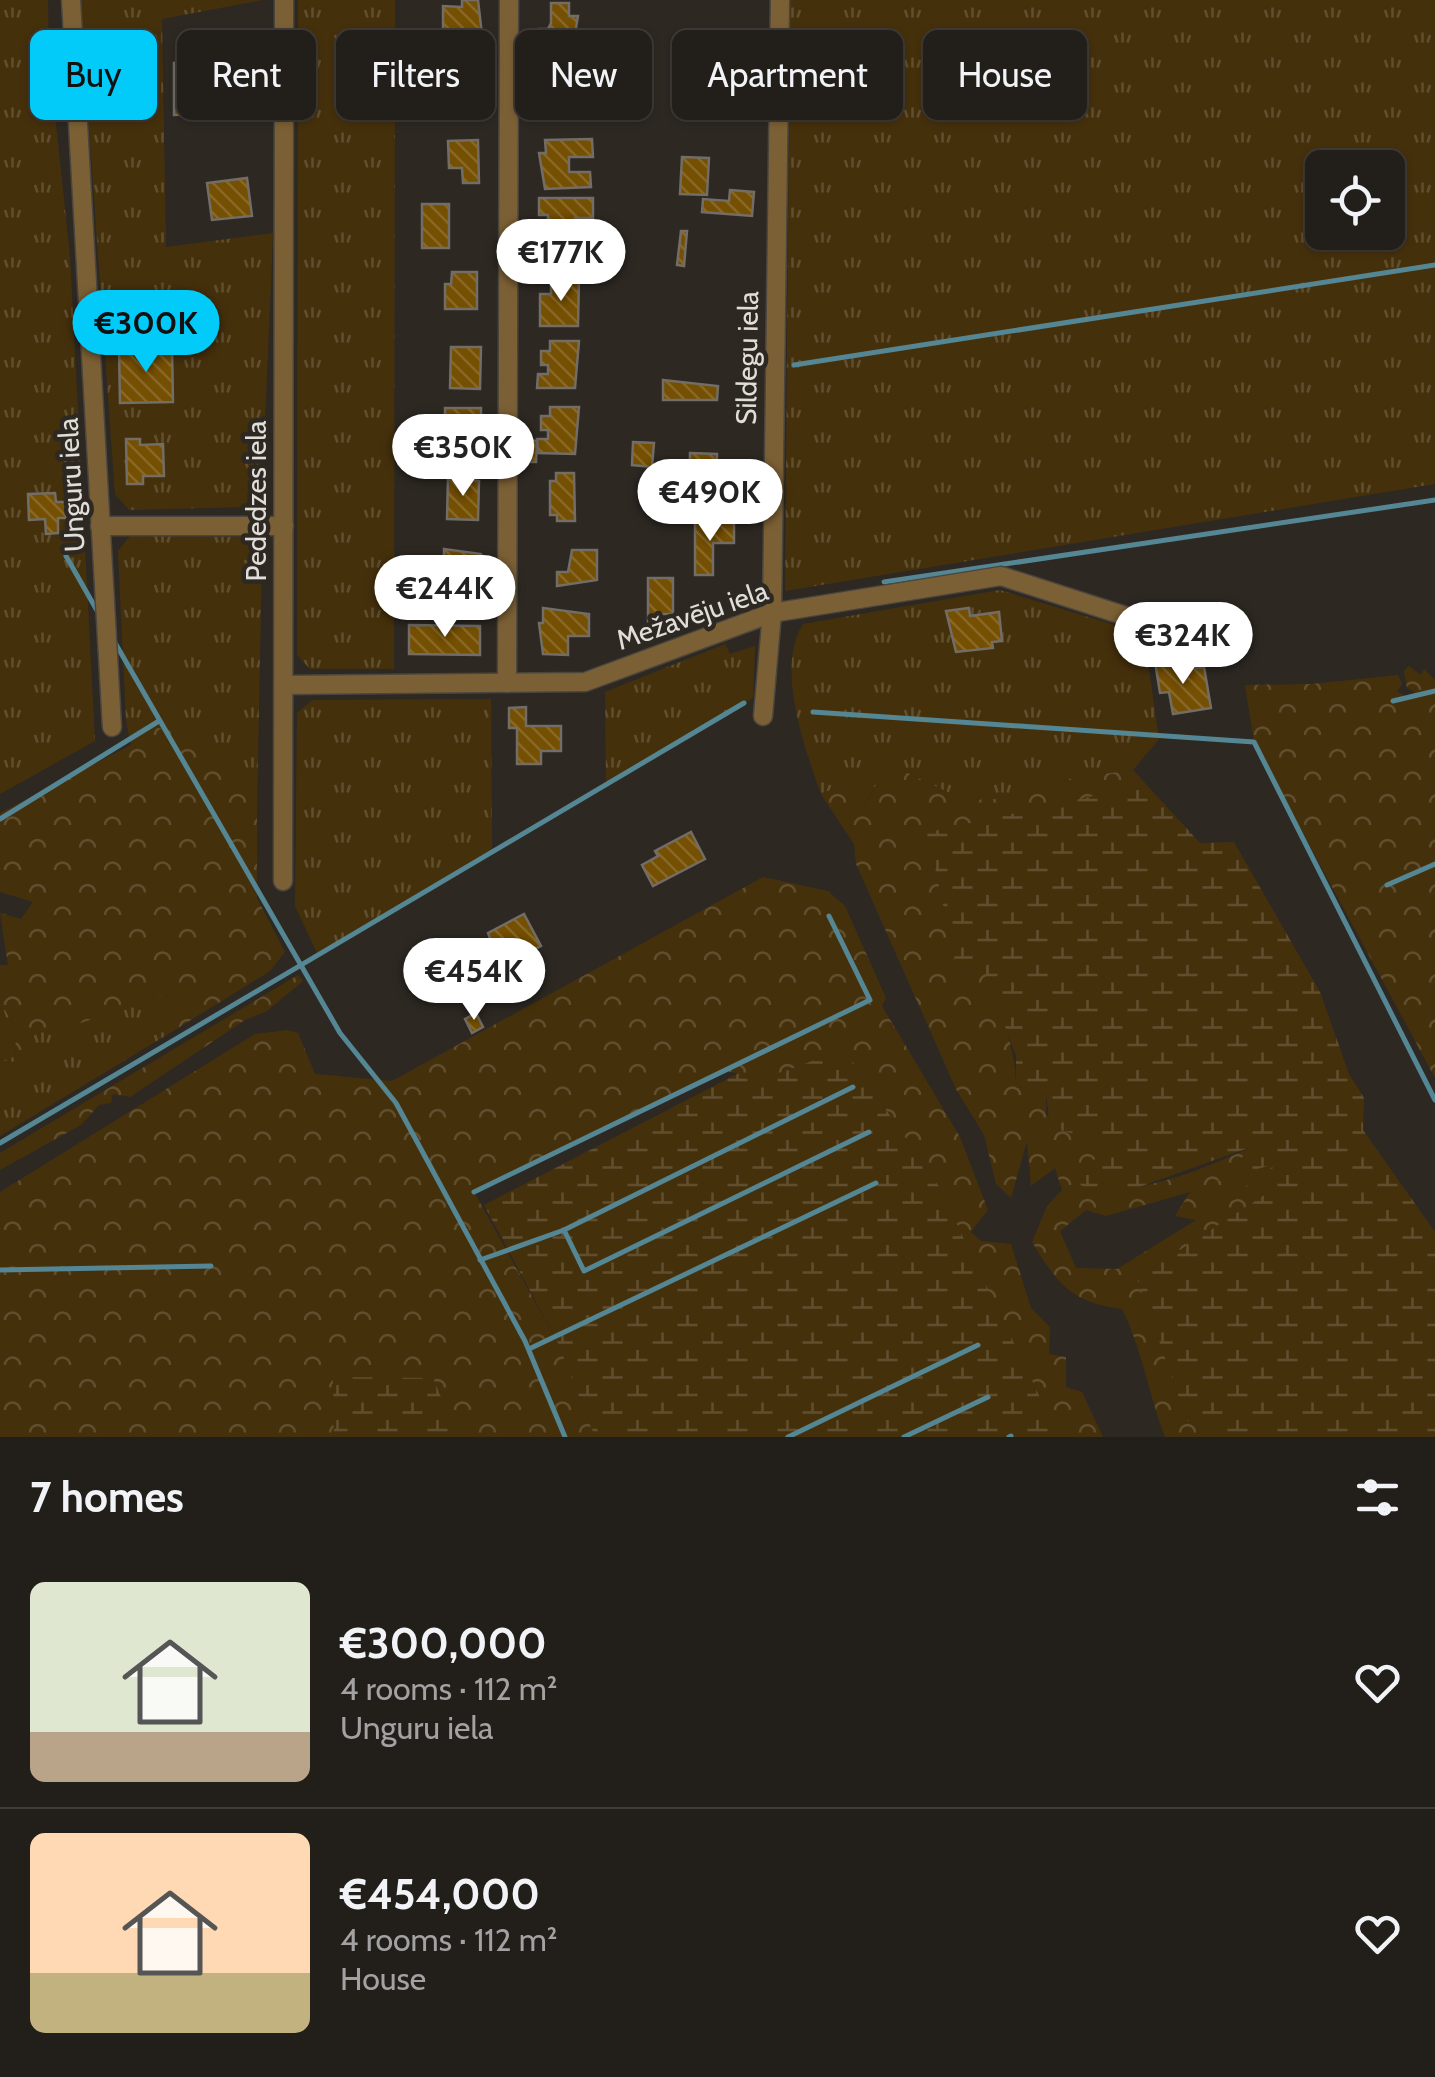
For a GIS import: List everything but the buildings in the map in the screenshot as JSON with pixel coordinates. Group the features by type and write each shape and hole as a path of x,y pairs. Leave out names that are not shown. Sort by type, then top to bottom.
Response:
{"street":[{"name":"Unguru iela","path":"72,0 112,728"},
{"name":"Pededzes iela","path":"283,881 284,0"},
{"path":"507,683 509,0"},
{"name":"Sildegu iela","path":"762,716 772,613 780,0"},
{"path":"100,526 284,526"},
{"name":"Mežavēju iela","path":"284,685 585,682 772,613 1002,576 1169,630"}],"green space":[{"path":"0,0 48,0 49,30 30,30 30,120 56,120 70,257 95,741 0,794"},
{"path":"80,0 263,0 162,19 166,247 273,233 262,493 248,507 129,510 115,494 89,120 157,120 157,30 82,30"},
{"path":"298,0 395,0 395,30 336,30 336,120 395,120 394,669 310,669 297,655 298,120 316,120 316,30 298,30"},
{"path":"790,0 1435,0 1435,484 785,591 789,120 903,120 903,30 790,30"},
{"path":"130,536 247,537 262,553 257,810 195,737 126,721 118,551"},
{"path":"1000,590 1144,634 1159,739 1133,770 1073,778 997,799 964,800 889,764 862,808 845,784 821,794 801,732 792,685 795,642 803,624"},
{"path":"725,644 730,654 755,646 753,698 606,785 605,692"},
{"path":"1409,666 1421,675 1424,669 1435,680 1435,1078 1254,742 1245,685 1312,684 1398,675 1402,684 1397,691 1405,696 1415,692 1407,688 1404,671"},
{"path":"491,699 492,852 318,955 295,906 297,713 312,700"},
{"path":"126,721 195,736 257,810 257,898 285,952 270,971 175,1030 160,1030 167,1011 183,994 169,994 59,1030 36,1030 27,1050 27,1082 0,1077 0,1060 15,1062 16,1030 0,1000 0,965 8,965 0,913 21,919 33,902 0,892 0,813 131,745"},
{"path":"889,764 964,800 997,799 1073,778 1133,770 1131,788 917,836 935,867 958,975 985,973 1010,1043 1016,1087 1046,1094 1046,1115 1097,1129 1106,1151 1087,1191 1153,1184 1258,1144 1220,1179 1282,1161 1225,1202 1283,1183 1137,1278 1187,1420 1214,1437 1165,1437 1122,1309 1090,1301 1067,1289 1032,1242 1047,1206 1062,1190 1055,1168 1031,1186 1027,1141 1011,1198 996,1184 984,1135 956,1089 856,864 854,844 821,794 845,784 863,807","holes":["1190,1192 1175,1216 1196,1220 1117,1269 1076,1268 1060,1231 1086,1210 1106,1216"]},
{"path":"1133,770 1200,843 1234,842 1320,992 1349,1074 1364,1098 1363,1130 1435,1232 1435,1437 1214,1437 1187,1420 1137,1278 1278,1186 1221,1204 1278,1163 1217,1181 1254,1146 1125,1192 1087,1191 1072,1176 1106,1151 1097,1129 1078,1135 1050,1127 1046,1094 1016,1087 1016,1056 985,973 958,975 935,867 916,835 1130,788"},
{"path":"763,877 828,891 845,906 886,998 882,1006 960,1137 988,1210 971,1232 981,1241 1011,1244 1031,1308 1050,1327 1049,1354 1066,1357 1066,1387 1082,1392 1103,1437 1059,1437 938,1185 844,1049 767,1078 724,1071 474,1192 559,1345 595,1437 458,1437 433,1378 333,1378 334,1437 0,1437 0,1192 255,1034 287,1030 298,1033 315,1074 392,1081"},
{"path":"298,975 303,981 267,1011 245,1020 130,1097 113,1094 111,1103 99,1105 81,1125 0,1170 0,1153"},
{"path":"169,994 184,994 161,1030 175,1030 0,1136 0,1077 27,1082 27,1050 36,1030 59,1029"},
{"path":"0,1000 16,1030 15,1063 0,1060"},
{"path":"844,1049 938,1185 1059,1437 595,1437 559,1345 484,1205 739,1073 767,1078"},
{"path":"333,1377 433,1378 458,1437 334,1437"}],"waterway":[{"path":"794,365 1435,265"},
{"path":"884,582 1435,500"},
{"path":"66,556 99,614"},
{"path":"114,641 340,1033 396,1103 525,1341 565,1437"},
{"path":"1393,701 1435,691"},
{"path":"0,1143 744,703"},
{"path":"813,712 1254,742 1435,1100"},
{"path":"0,819 159,721"},
{"path":"1387,885 1435,864"},
{"path":"474,1192 870,1000 829,916"},
{"path":"480,1260 564,1230 853,1087"},
{"path":"564,1230 584,1271 869,1132"},
{"path":"529,1349 876,1183"},
{"path":"0,1270 211,1266"},
{"path":"788,1437 978,1345"},
{"path":"904,1437 988,1397"}]}
